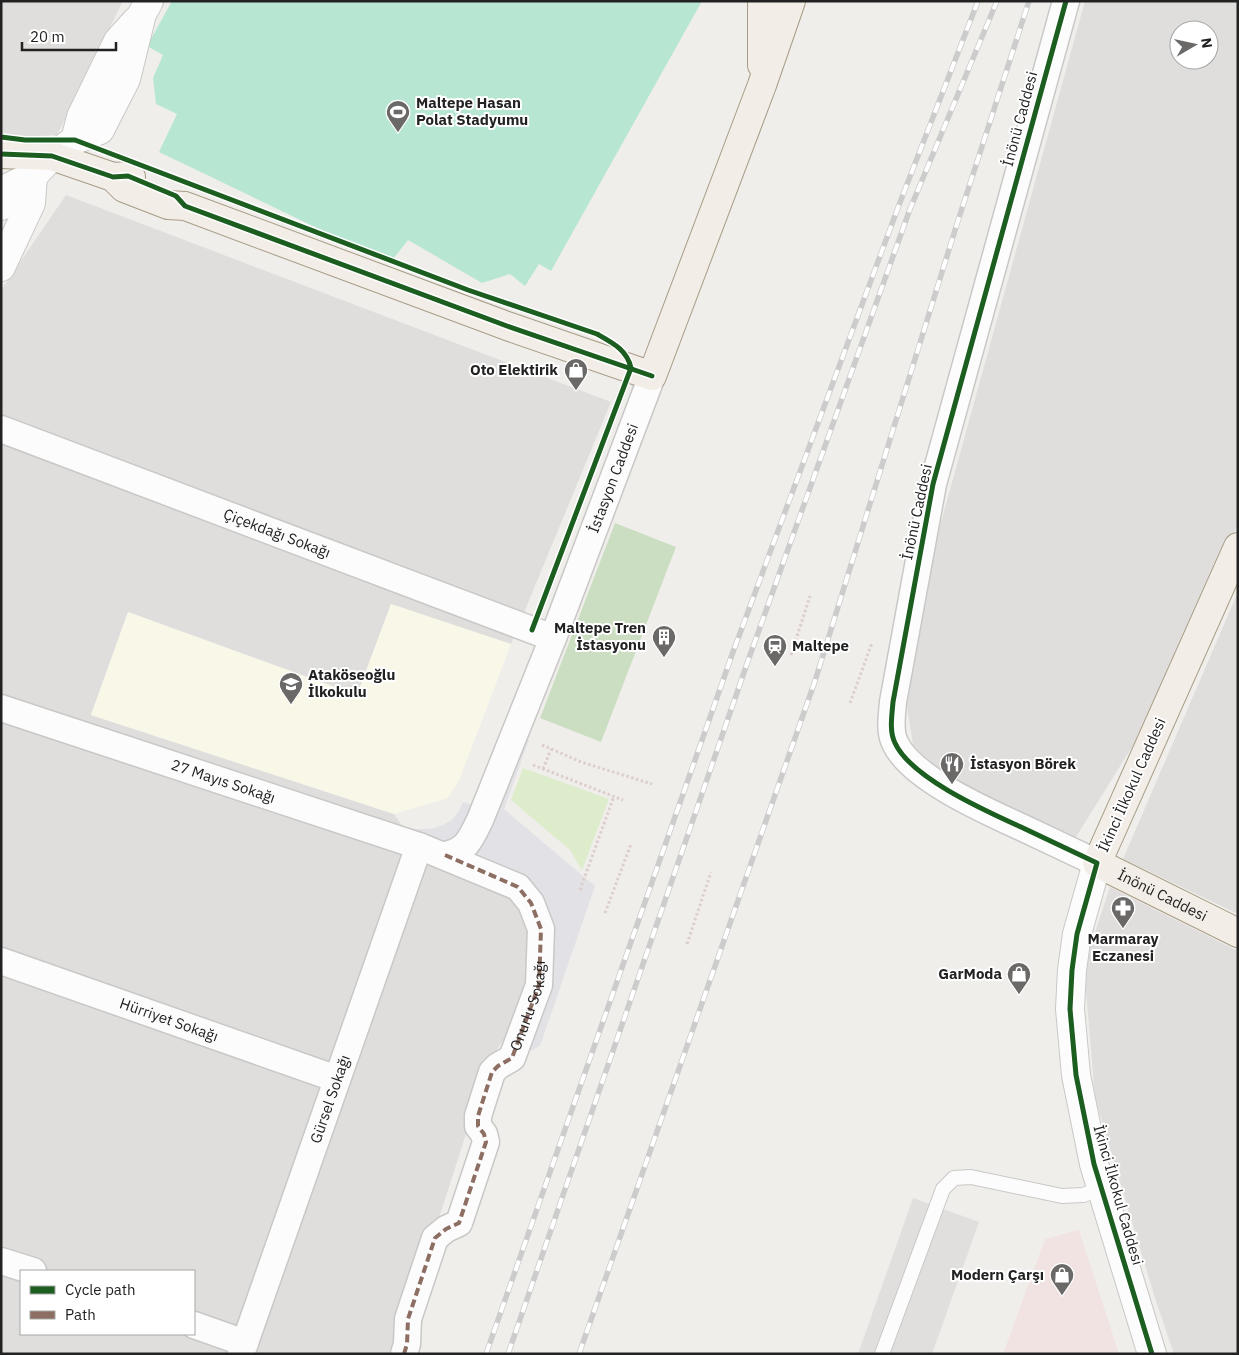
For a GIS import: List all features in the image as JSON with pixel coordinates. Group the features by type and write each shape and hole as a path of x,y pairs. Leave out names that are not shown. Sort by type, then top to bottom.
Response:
{"main road":[{"path":"762,1 762,85"},
{"name":"İstasyon Caddesi","path":"652,376 762,85 791,1"},
{"path":"1,154 52,156 113,177 128,176 176,196 185,206 507,326 652,376"},
{"name":"İkinci İlkokul Caddesi","path":"1097,863 1238,547"},
{"name":"İnönü Caddesi","path":"1097,863 1238,934"}],"street":[{"name":"İnönü Caddesi","path":"1066,1 933,484 893,702 891,724 894,742 903,755 930,779 974,805 1097,863"},
{"path":"1,206 11,186 33,176 52,156 75,140 100,130 126,79 145,8"},
{"path":"1,266 31,203 33,176"},
{"name":"İstasyon Caddesi","path":"445,856 456,853 464,847 472,836 553,638 652,376"},
{"name":"Çiçekdağı Sokağı","path":"1,429 553,638"},
{"name":"27 Mayıs Sokağı","path":"1,708 445,856"},
{"name":"Gürsel Sokağı","path":"243,1348 419,846"},
{"name":"Onurlu Sokağı","path":"404,1354 408,1344 408,1319 435,1238 459,1223 486,1142 484,1134 478,1126 478,1116 492,1072 512,1058 539,984 541,929 531,903 518,887 445,856"},
{"name":"İkinci İlkokul Caddesi","path":"1097,863 1077,934 1072,970 1070,1009 1076,1075 1094,1164 1152,1354"},
{"name":"Hürriyet Sokağı","path":"1,961 337,1079"},
{"path":"1,1260 30,1270"},
{"path":"195,1325 243,1348"}],"lane":[{"path":"882,1354 943,1189 954,1178 970,1177 1062,1196 1083,1195 1101,1189"}],"path":[{"path":"791,655 810,596"},
{"path":"850,703 873,641"},
{"path":"515,733 581,762 652,784"},
{"path":"543,769 551,748"},
{"path":"529,764 623,800"},
{"path":"580,890 614,796"},
{"path":"605,913 631,844"},
{"path":"687,944 711,872"}],"shaded area":[{"path":"1,1 123,1 57,135 1,137"},
{"path":"1085,1 1238,1 1238,524 1140,734 1063,858 967,817 916,765 901,667"},
{"path":"66,195 611,402 511,644 391,604 357,695 128,612 91,715 394,814 428,863 515,898 532,931 523,1011 490,1060 395,1354 1,1354 1,290"},
{"path":"1238,592 1238,914 1123,859"},
{"name":"Ataköseoğlu İlkokulu","path":"391,604 511,644 460,778 448,798 394,814 91,715 128,612 357,695"},
{"path":"521,735 529,740 504,809 595,886 540,1046 530,1051 543,1008 544,925 465,856"},
{"path":"463,802 477,806 458,846 395,835 400,826 408,829 431,829 443,825 453,819"},
{"path":"1110,887 1238,951 1238,1354 1174,1354 1154,1295 1095,1098 1084,966"},
{"path":"913,1198 979,1222 932,1354 858,1354"},
{"name":"Modern Çarşı","path":"1079,1230 1119,1354 1003,1354 1045,1239"}],"green space":[{"name":"Maltepe Hasan Polat Stadyumu","path":"172,1 702,1 551,271 539,264 525,286 510,274 482,283 408,240 390,263 159,152 177,114 156,104 153,78 163,55 147,46"},
{"path":"615,523 676,547 601,742 540,718"},
{"path":"523,768 609,799 582,870 570,850 511,800"}],"railway":[{"path":"486,1354 733,652 899,205 978,1"},
{"path":"508,1354 749,658 910,209 997,1"},
{"path":"579,1354 815,681 956,227 1029,1"}],"marked path":[{"path":"404,1354 407,1344 408,1319 435,1238 446,1229 459,1223 486,1142 484,1134 478,1126 478,1116 492,1072 512,1058 539,985 541,929 531,903 518,887 445,855"}],"cycle path":[{"path":"1066,1 933,484 893,702 891,728 895,743 904,756 933,781 970,803 1097,863 1077,934 1072,970 1070,1009 1076,1075 1094,1164 1152,1354"},
{"path":"1,137 25,140 75,140 468,290 597,334 623,352 631,368 532,630"},
{"path":"1,154 52,156 113,177 128,176 176,196 185,206 507,326 652,376"}],"place":[{"name":"Maltepe Hasan Polat Stadyumu","path":"398,133"},
{"name":"Oto Elektirik","path":"576,391"},
{"name":"Maltepe Tren İstasyonu","path":"664,658"},
{"name":"Maltepe","path":"775,667"},
{"name":"Ataköseoğlu İlkokulu","path":"291,705"},
{"name":"İstasyon Börek","path":"952,785"},
{"name":"Marmaray Eczanesi","path":"1123,929"},
{"name":"GarModa","path":"1019,995"},
{"name":"Modern Çarşı","path":"1062,1296"}]}
